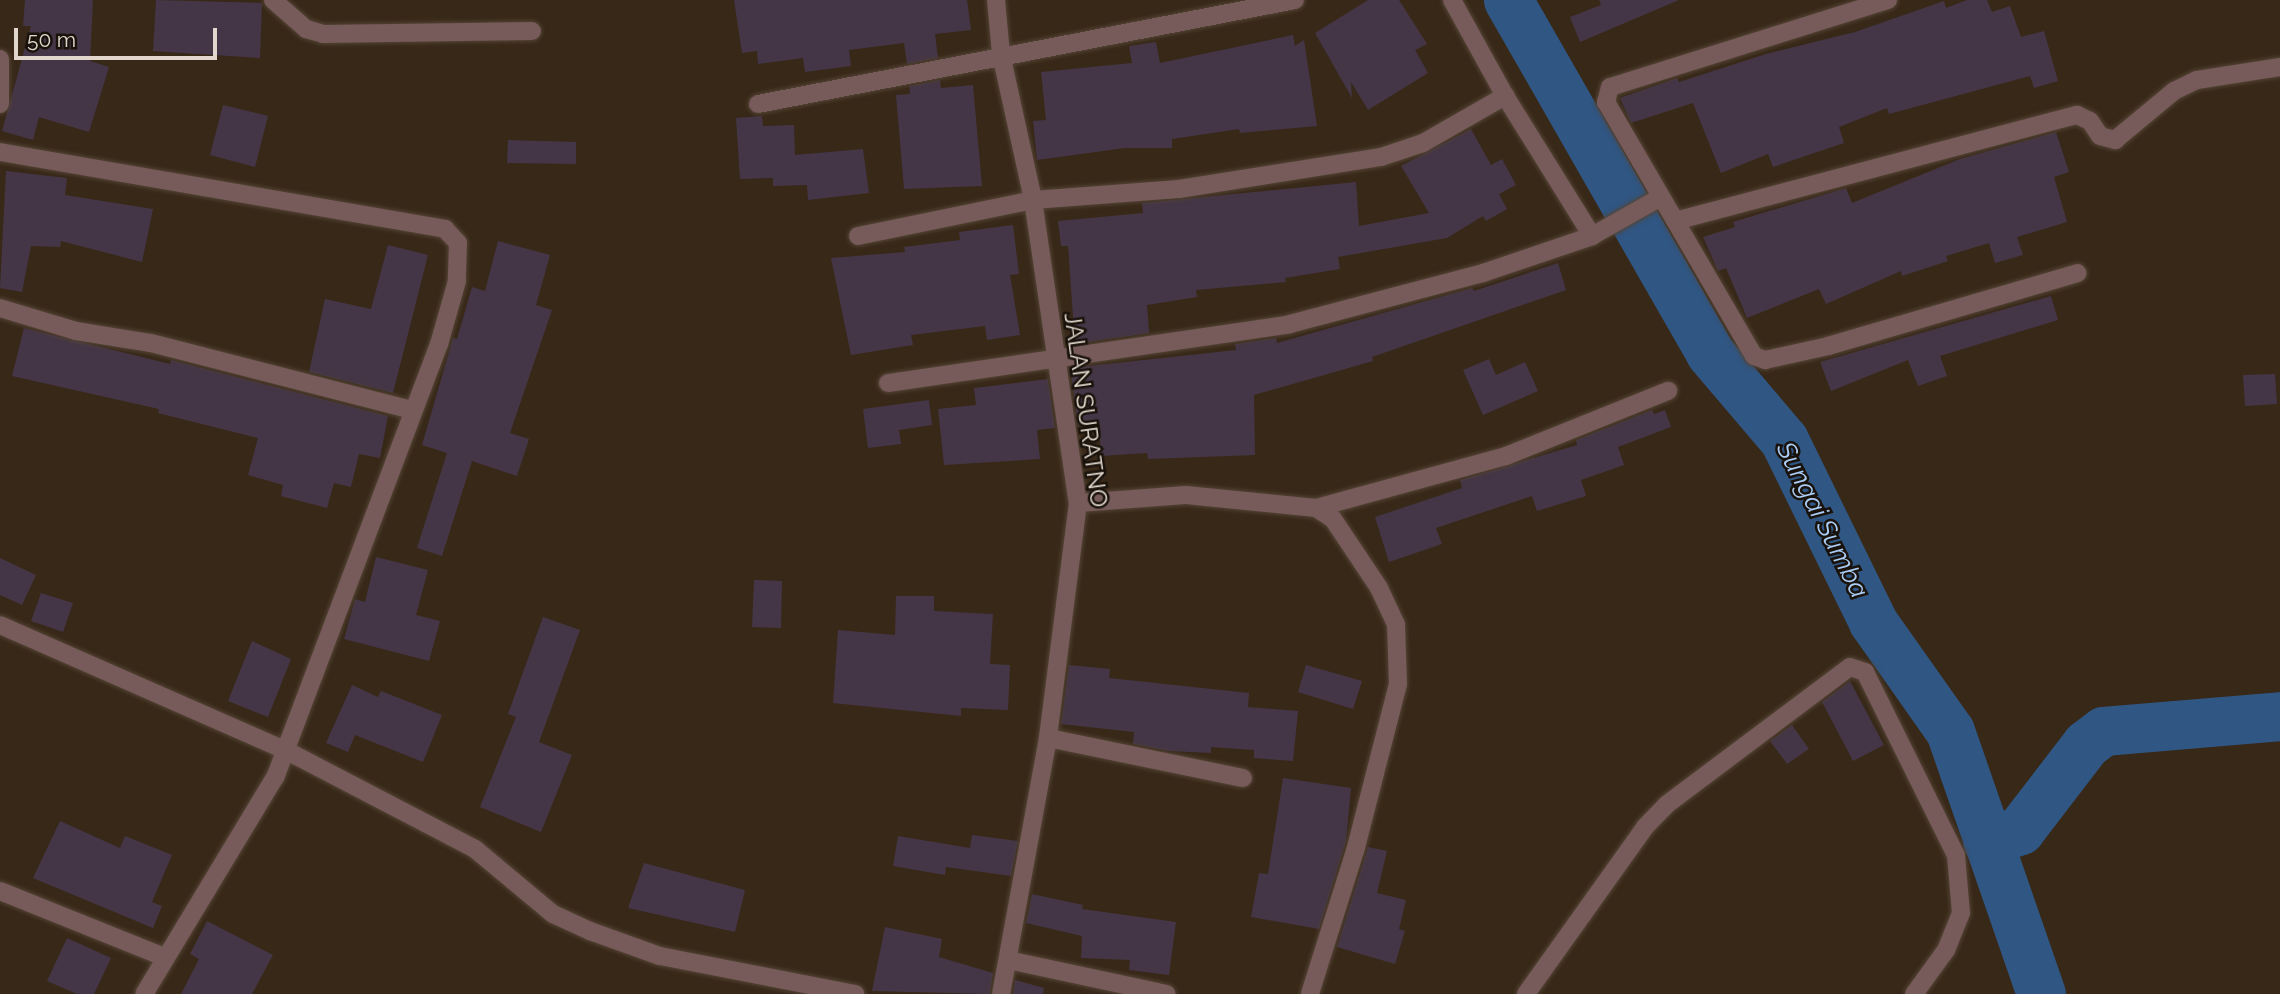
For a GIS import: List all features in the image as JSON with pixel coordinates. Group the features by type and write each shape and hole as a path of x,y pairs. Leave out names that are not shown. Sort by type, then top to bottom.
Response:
{"street":[{"path":"273,0 306,29 323,34 532,31"},
{"name":"JALAN SURATNO","path":"996,0 1001,54 1033,201 1054,357 1078,503 1048,738 1001,994"},
{"path":"758,104 1001,54 1295,0"},
{"path":"1452,0 1505,96 1600,232"},
{"path":"1888,0 1610,87 1606,102 1656,201 1675,221 1754,356 1765,360 1828,346 2078,273"},
{"path":"0,59 0,104"},
{"path":"1675,221 2077,115 2090,121 2100,136 2115,140 2174,91 2197,80 2280,67"},
{"path":"858,236 1033,201 1179,189 1381,157 1423,143 1505,96"},
{"path":"0,152 444,229 458,243 457,281 439,344 411,410 275,776 144,994"},
{"path":"888,383 1290,324 1483,273 1600,232 1656,201"},
{"path":"0,308 76,331 151,343 411,410"},
{"path":"1078,503 1186,495 1316,508 1506,456 1668,391"},
{"path":"1310,994 1355,851 1398,684 1400,649 1396,624 1380,588 1333,519 1316,508"},
{"path":"0,625 285,750 475,849 553,915 590,931 660,956 855,994"},
{"path":"1526,994 1645,827 1666,805 1850,667 1865,672 1956,855 1961,913 1946,950 1914,994"},
{"path":"1048,738 1243,778"},
{"path":"0,891 164,957"},
{"path":"1008,960 1166,994"}],"building":[{"path":"25,0 93,0 90,61 109,67 89,132 39,117 33,140 2,131 31,26 23,26"},
{"path":"156,0 262,3 260,58 153,51"},
{"path":"734,0 967,0 971,30 935,34 938,58 907,64 904,43 849,50 851,66 805,72 803,58 758,64 757,51 742,53"},
{"path":"1368,0 1399,0 1427,44 1415,50 1428,73 1368,110 1351,82 1352,98 1315,33"},
{"path":"1599,0 1679,0 1580,42 1570,17 1601,5"},
{"path":"1967,0 1987,0 1992,12 2010,6 2021,37 2044,31 2058,81 2034,88 2030,76 1889,114 1887,108 1839,127 1844,143 1773,167 1768,154 1721,173 1693,103 1631,123 1620,98 1677,78 1679,82 1766,54 1855,32 1944,1 1946,8"},
{"path":"1293,35 1295,46 1304,40 1317,126 1240,133 1239,129 1172,139 1172,148 1125,148 1037,160 1033,121 1046,120 1041,72 1132,63 1129,46 1156,42 1160,63"},
{"path":"940,80 941,88 973,85 982,186 904,189 896,95 910,94 909,86"},
{"path":"223,105 268,116 255,167 210,155"},
{"path":"762,116 763,126 794,125 795,155 863,149 869,193 808,200 807,185 773,186 773,178 740,179 736,118"},
{"path":"1471,129 1491,165 1502,159 1516,185 1499,194 1507,209 1486,221 1483,216 1447,238 1338,257 1340,269 1285,278 1286,282 1196,290 1197,297 1147,305 1149,333 1075,344 1068,246 1061,246 1058,221 1143,213 1142,203 1356,182 1359,226 1429,213 1401,166"},
{"path":"2056,132 2069,172 2054,177 2067,222 2017,237 2023,255 1995,263 1989,243 1946,256 1948,261 1902,276 1901,271 1826,304 1819,289 1747,318 1726,268 1718,271 1703,237 1735,227 1733,222 1846,188 1852,203 1960,159"},
{"path":"508,140 576,142 576,164 507,163"},
{"path":"6,171 67,178 65,195 153,209 142,262 61,241 60,247 31,246 22,292 0,288"},
{"path":"1013,225 1019,274 1010,275 1020,335 987,340 985,326 911,335 913,345 851,355 831,258 905,252 904,247 960,240 959,232"},
{"path":"498,241 550,255 536,305 552,310 510,433 529,439 517,476 472,461 442,556 417,548 447,453 422,445 453,338 457,339 472,287 485,291"},
{"path":"388,245 428,255 393,393 309,372 325,299 371,309"},
{"path":"1558,263 1566,290 1372,357 1373,361 1254,395 1255,455 1148,459 1147,453 1101,456 1099,422 1078,425 1070,368 1236,350 1235,344 1276,338 1277,343 1472,288 1474,291"},
{"path":"2051,296 2058,320 1940,356 1947,376 1918,386 1908,360 1831,391 1820,362"},
{"path":"24,328 170,364 171,360 388,416 380,458 359,454 351,487 334,483 327,508 281,496 283,485 248,475 258,438 158,413 159,409 12,376"},
{"path":"1489,359 1496,375 1525,362 1538,391 1483,415 1463,370"},
{"path":"2275,374 2277,404 2245,406 2243,375"},
{"path":"1048,379 1055,428 1037,430 1040,459 944,465 938,409 976,405 974,388"},
{"path":"929,400 932,425 899,430 901,444 868,448 863,409"},
{"path":"1652,410 1654,414 1665,410 1671,427 1618,447 1624,465 1581,480 1586,496 1537,511 1532,496 1436,528 1442,544 1389,562 1375,517 1462,488 1460,480 1577,445 1576,440"},
{"path":"376,557 428,570 416,615 440,621 429,661 344,639 355,599 365,602"},
{"path":"0,558 36,575 22,605 0,595"},
{"path":"754,580 782,581 781,628 752,627"},
{"path":"41,593 73,603 63,632 31,621"},
{"path":"896,596 934,596 934,611 993,614 990,664 1010,665 1008,710 961,708 961,716 833,703 838,630 895,635"},
{"path":"543,617 580,630 539,742 572,755 541,832 480,807 516,717 508,714"},
{"path":"252,641 291,659 268,717 228,701"},
{"path":"1069,665 1110,669 1109,678 1249,693 1248,707 1298,711 1293,761 1254,758 1254,750 1211,747 1211,753 1169,751 1133,744 1134,732 1061,724"},
{"path":"1306,665 1362,681 1353,709 1298,692"},
{"path":"1850,681 1884,745 1853,761 1822,702"},
{"path":"352,685 378,697 381,691 442,715 423,762 355,735 348,752 326,743"},
{"path":"1792,725 1809,749 1787,764 1770,741"},
{"path":"1283,778 1351,788 1346,841 1319,929 1251,917 1259,873 1268,874"},
{"path":"60,821 120,848 125,836 172,855 152,902 162,906 153,928 33,878"},
{"path":"972,835 1018,841 1011,876 946,867 945,875 893,866 898,836 970,848"},
{"path":"1368,847 1387,851 1377,893 1406,900 1399,929 1405,931 1395,964 1337,947"},
{"path":"644,863 745,890 735,932 628,908"},
{"path":"1032,894 1083,905 1082,909 1176,922 1169,975 1129,970 1130,960 1081,958 1082,936 1026,923"},
{"path":"207,921 273,955 252,994 181,994 199,959 190,954"},
{"path":"885,927 942,939 939,957 993,973 990,994 872,991"},
{"path":"67,938 111,958 94,994 77,994 47,981"},
{"path":"1015,980 1044,988 1043,994 1013,994"}],"waterway":[{"name":"Sungai Sumba","path":"1508,0 1710,353 1784,440 1873,622 1950,731 2041,994"},
{"path":"1987,841 2020,830 2086,744 2103,731 2280,716"}]}
